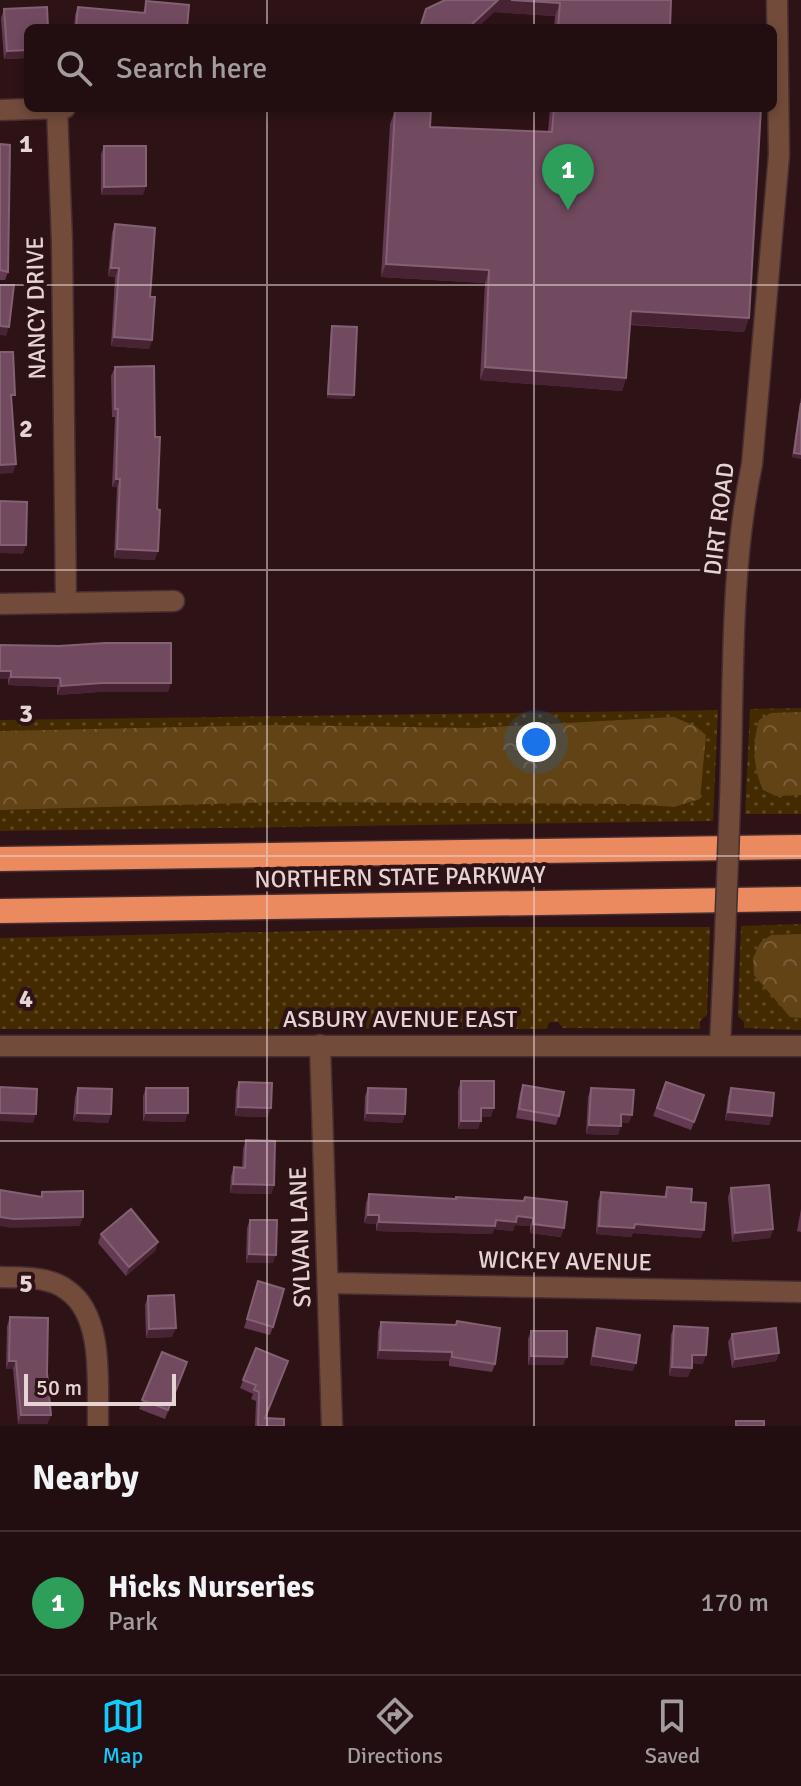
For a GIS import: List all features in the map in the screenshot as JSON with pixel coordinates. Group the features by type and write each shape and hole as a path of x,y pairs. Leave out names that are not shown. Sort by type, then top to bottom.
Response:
{"highway":[{"name":"NORTHERN STATE PARKWAY","path":"0,859 801,847"},
{"name":"NORTHERN STATE PARKWAY","path":"0,911 801,899"}],"street":[{"name":"DIRT ROAD","path":"720,1045 737,583 745,495 752,464 779,155 777,0"},
{"path":"0,110 24,109"},
{"name":"NANCY DRIVE","path":"57,112 62,242 66,603"},
{"path":"0,604 174,601"},
{"name":"SYLVAN LANE","path":"320,1045 332,1426"},
{"name":"ASBURY AVENUE EAST","path":"0,1046 801,1046"},
{"path":"0,1277 33,1278 65,1288 77,1299 92,1326 96,1350 98,1426"},
{"name":"WICKEY AVENUE","path":"328,1283 801,1292"}],"shaded area":[{"path":"801,708 801,814 745,814 750,709"},
{"path":"718,710 713,821 0,831 0,720"},
{"path":"801,924 801,1030 744,1028 744,1022 738,1016 741,926"},
{"path":"476,927 710,927 707,1015 700,1021 700,1029 563,1028 558,1022 550,1022 546,1029 0,1029 0,938"}],"green space":[{"path":"801,712 801,795 776,796 763,790 755,765 759,720 771,713"},
{"path":"674,717 695,726 706,735 700,799 674,807 637,804 282,802 0,810 0,731 276,725 475,728"},
{"path":"801,934 801,1018 790,1017 754,975 753,958 760,943 771,935"}],"building":[{"path":"445,0 498,0 472,24 421,24 426,9"},
{"path":"511,0 671,0 670,24 558,24 560,3"},
{"path":"146,1 189,5 187,24 76,24 78,7 145,13"},
{"path":"47,7 48,24 24,24 24,50 7,51 4,9"},
{"path":"395,112 431,112 430,127 552,132 554,112 761,112 749,318 631,311 626,378 485,367 489,270 386,264"},
{"path":"0,144 10,145 8,272 0,270"},
{"path":"104,146 146,146 146,186 104,187"},
{"path":"115,224 155,228 150,297 155,297 152,340 114,337 119,268 111,268"},
{"path":"0,285 14,285 9,327 0,326"},
{"path":"332,326 357,327 354,395 328,394"},
{"path":"0,352 13,352 15,395 11,395 16,464 0,465"},
{"path":"154,366 155,437 160,437 158,551 117,549 120,479 116,479 118,409 115,409 115,367"},
{"path":"801,403 801,454 794,453"},
{"path":"0,501 27,502 26,545 0,545"},
{"path":"171,643 171,683 61,686 60,678 11,677 11,671 0,671 0,645"},
{"path":"461,1081 494,1081 494,1108 481,1108 481,1121 461,1121"},
{"path":"239,1082 272,1083 271,1108 238,1107"},
{"path":"666,1082 704,1095 694,1122 657,1108"},
{"path":"523,1085 564,1092 559,1116 519,1109"},
{"path":"0,1087 37,1089 36,1114 0,1113"},
{"path":"78,1088 112,1089 111,1114 77,1113"},
{"path":"146,1088 188,1088 188,1113 146,1113"},
{"path":"368,1088 406,1089 405,1114 367,1113"},
{"path":"591,1088 634,1090 632,1115 621,1114 621,1126 589,1125"},
{"path":"731,1088 774,1093 772,1116 728,1112"},
{"path":"246,1140 275,1141 274,1185 233,1184 234,1167 245,1168"},
{"path":"769,1185 773,1229 735,1233 731,1188"},
{"path":"667,1187 692,1189 691,1202 706,1203 704,1230 635,1224 634,1228 599,1226 601,1192 666,1197"},
{"path":"0,1190 42,1197 42,1192 83,1191 83,1217 0,1217"},
{"path":"369,1194 524,1201 525,1197 567,1202 564,1228 533,1224 533,1218 517,1216 516,1222 496,1220 495,1226 379,1222 379,1215 368,1215"},
{"path":"131,1209 158,1242 129,1267 101,1234"},
{"path":"250,1220 277,1220 276,1255 249,1254"},
{"path":"258,1281 284,1289 273,1327 247,1319"},
{"path":"174,1295 176,1328 149,1329 148,1296"},
{"path":"10,1317 48,1318 47,1373 51,1415 21,1415 16,1361 9,1361"},
{"path":"457,1321 500,1328 495,1364 452,1357 452,1352 380,1350 381,1322 456,1325"},
{"path":"674,1326 708,1328 706,1355 692,1355 692,1368 672,1367"},
{"path":"597,1328 640,1335 636,1363 593,1356"},
{"path":"776,1328 779,1353 735,1359 732,1334"},
{"path":"531,1331 567,1331 567,1357 531,1356"},
{"path":"256,1348 288,1361 265,1418 284,1419 284,1426 258,1426 259,1392 254,1390 256,1385 243,1380"},
{"path":"162,1352 187,1362 168,1410 142,1400"},
{"path":"736,1421 764,1421 764,1426 736,1426"}],"place":[{"name":"Hicks Nurseries","path":"568,210"}]}
